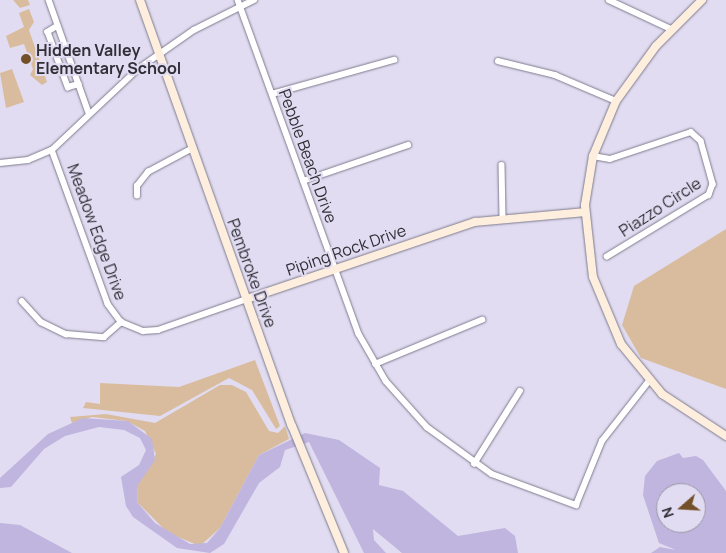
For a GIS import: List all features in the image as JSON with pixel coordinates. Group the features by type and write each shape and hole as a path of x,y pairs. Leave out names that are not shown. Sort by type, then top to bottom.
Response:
{"street":[{"path":"49,0 89,113"},
{"name":"Pembroke Drive","path":"140,0 292,426 344,553"},
{"path":"0,162 28,160 52,150 89,113 159,53 239,3 254,0"},
{"path":"609,0 670,30"},
{"path":"702,0 670,30 616,101 592,156 585,212 589,259 602,307 621,344 649,381 686,414 726,436"},
{"name":"Pebble Beach Drive","path":"239,3 334,268 375,364 412,413 474,464 530,492 576,505 602,441 649,381"},
{"path":"58,26 48,32 68,87 79,84"},
{"path":"272,94 394,60"},
{"path":"498,61 555,75 616,101"},
{"name":"Piazzo Circle","path":"592,156 610,159 691,132 700,138 713,184 709,195 607,257"},
{"path":"303,181 408,145"},
{"path":"137,196 139,183 156,165 193,148"},
{"name":"Meadow Edge Drive","path":"52,150 108,304 121,322"},
{"path":"502,165 503,217"},
{"name":"Piping Rock Drive","path":"121,322 143,331 158,330 454,227 503,217 585,212"},
{"path":"22,301 41,322 66,334 104,337 121,322"},
{"path":"375,364 482,320"},
{"path":"474,464 520,391"}],"shaded area":[{"path":"13,0 28,0 30,5 20,8"},
{"path":"29,9 34,22 29,30 47,82 42,85 30,75 33,69 24,44 10,48 6,36 24,27 19,13"},
{"path":"12,69 24,102 6,108 0,73"},
{"path":"726,229 726,389 641,358 622,325 634,286"},
{"path":"255,360 280,426 276,429 252,390 229,378 160,416 83,408 86,402 100,404 100,383 179,387"},
{"path":"220,385 232,385 246,392 269,431 278,433 285,426 289,439 259,455 220,528 200,546 168,533 137,502 138,485 156,454 145,431 127,421 92,417 72,423 70,417 106,414 155,423"},
{"path":"83,418 128,421 152,439 155,460 138,485 137,502 155,523 190,544 207,543 220,528 259,455 305,433 339,440 380,468 379,485 403,491 458,536 505,528 515,536 518,553 402,553 373,529 374,540 386,553 364,553 309,442 285,450 280,467 259,483 224,544 210,553 177,548 133,517 126,506 121,477 139,465 146,450 140,438 124,430 99,427 65,436 44,449 11,487 0,488 0,478 48,434"},
{"path":"679,453 683,458 696,456 703,460 726,491 726,553 651,553 660,547 676,550 659,543 643,495 645,476 657,461"},
{"path":"0,523 20,525 72,553 0,553"}],"place":[{"name":"Hidden Valley Elementary School","path":"26,59"}]}
